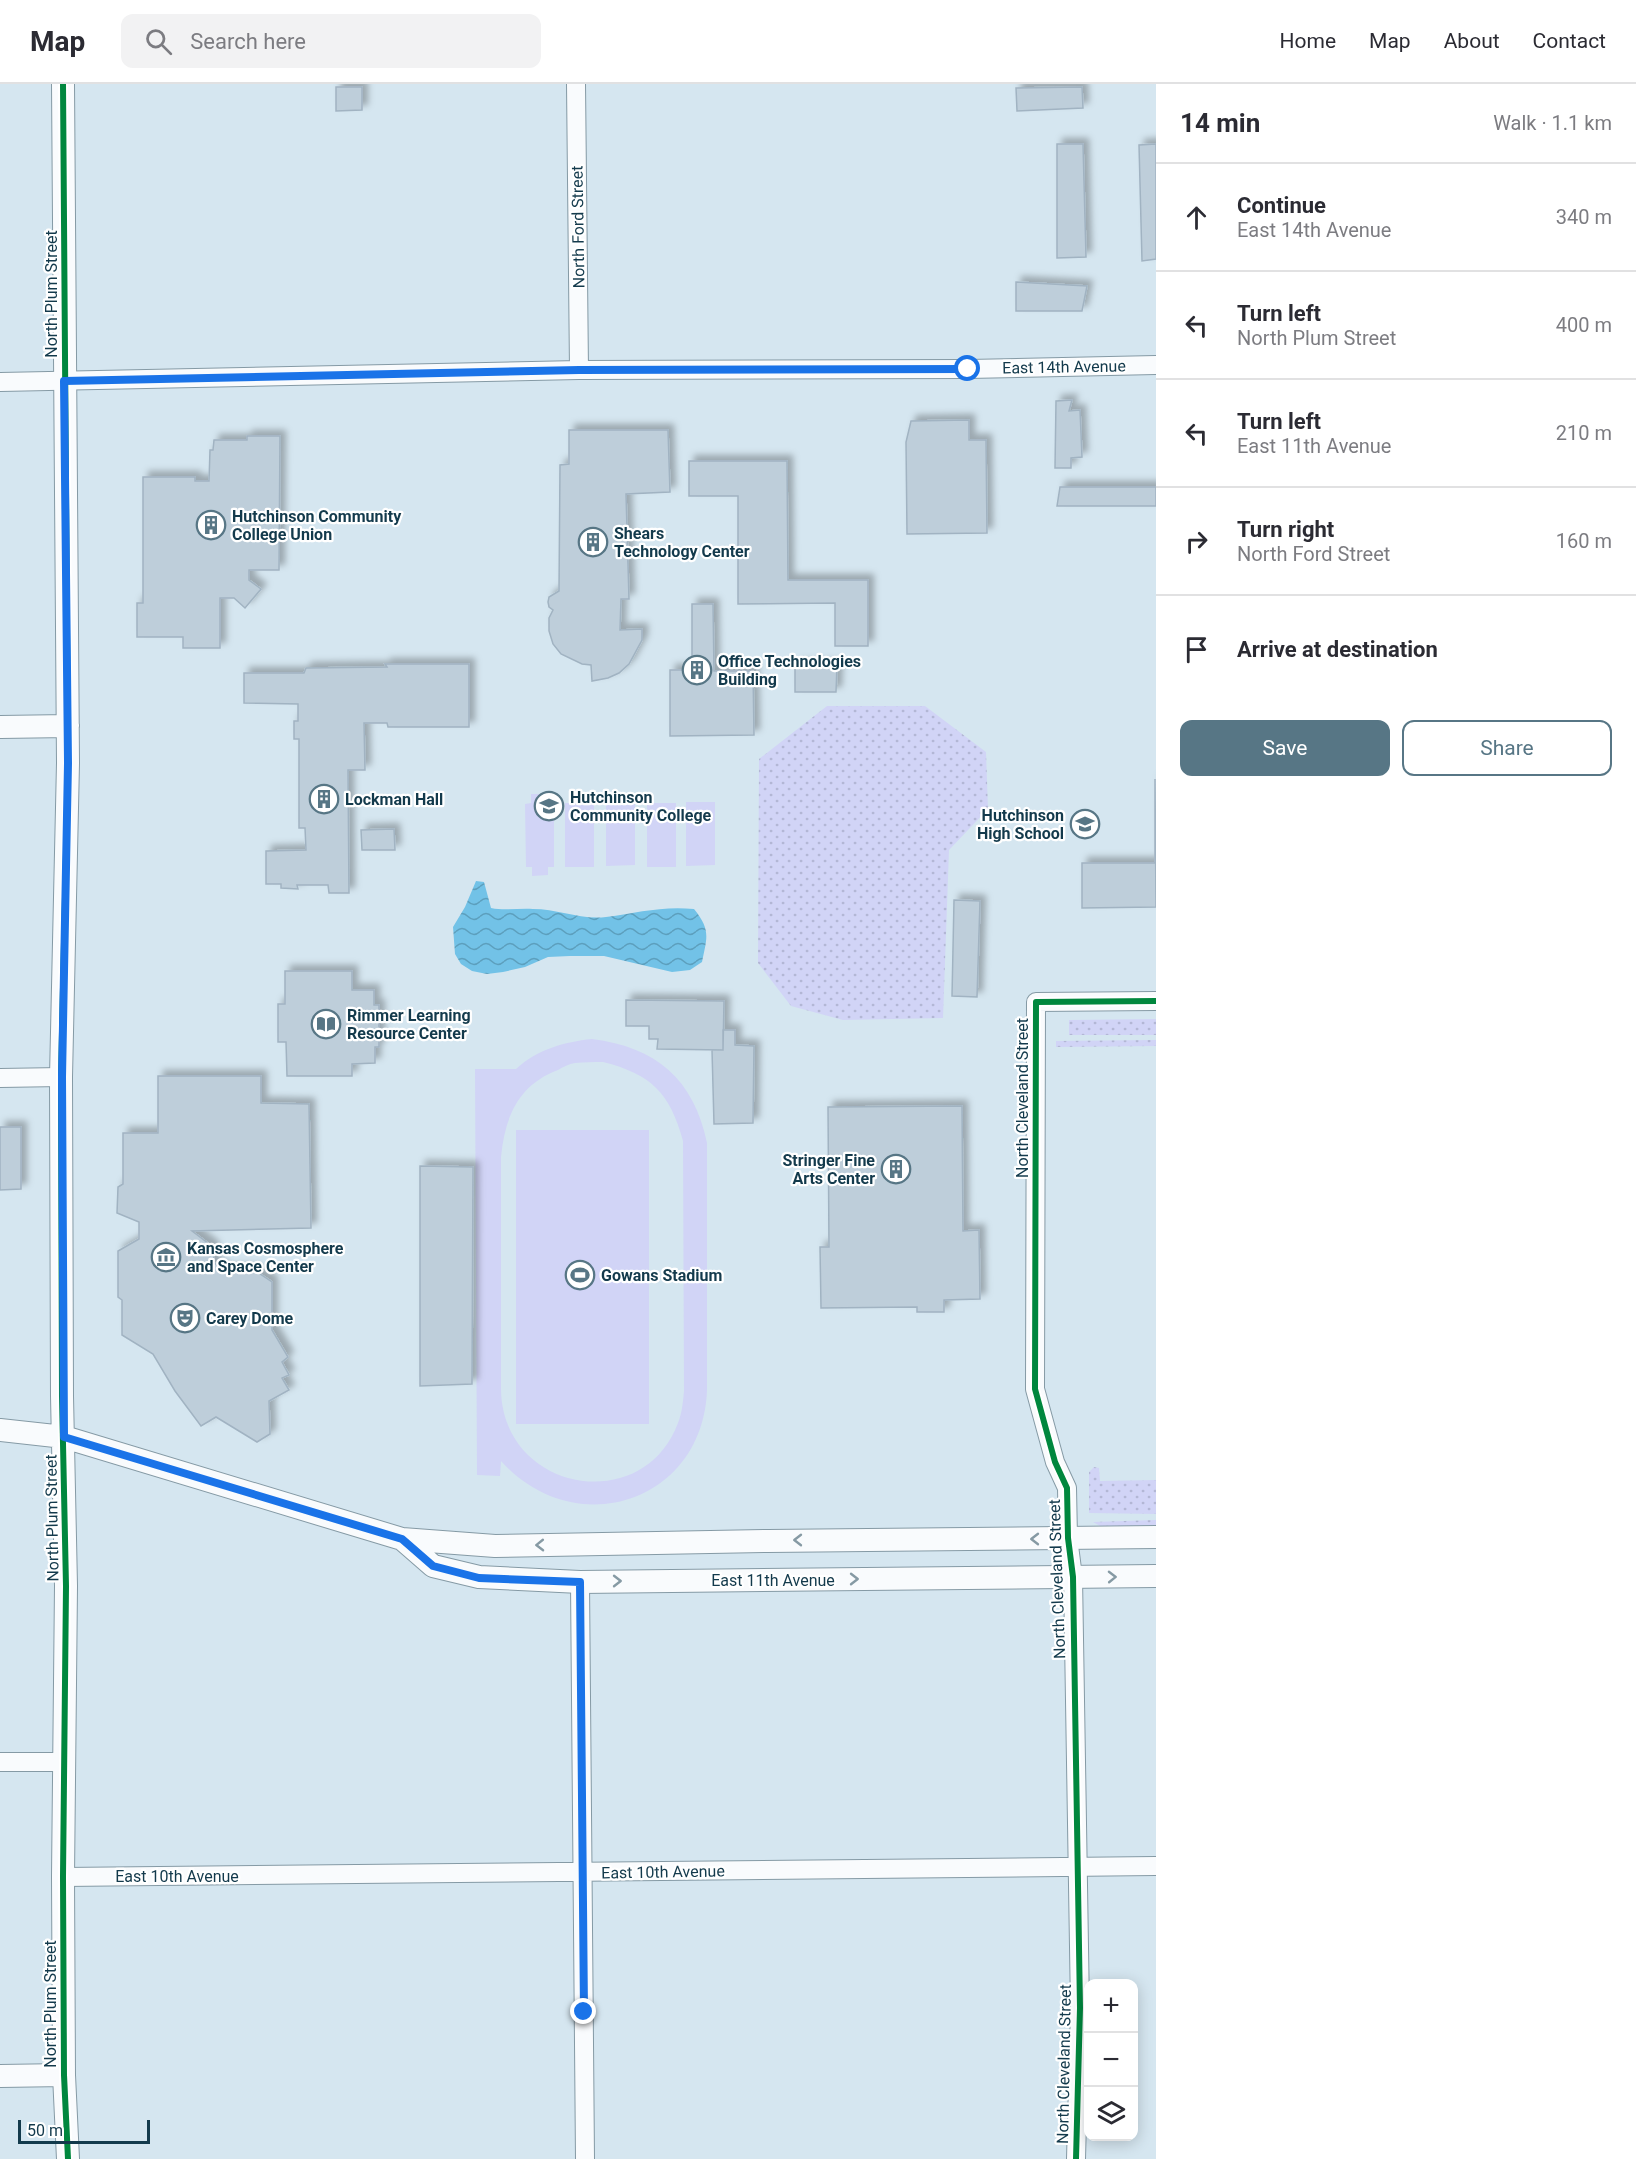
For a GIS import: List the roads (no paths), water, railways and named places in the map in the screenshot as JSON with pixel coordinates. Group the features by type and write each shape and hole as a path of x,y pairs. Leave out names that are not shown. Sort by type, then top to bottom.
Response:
{"street":[{"name":"North Plum Street","path":"63,84 68,726 62,1077 66,1586 63,1877 64,2075 69,2159"},
{"name":"North Ford Street","path":"576,84 579,370"},
{"name":"East 14th Avenue","path":"0,382 579,370 968,369 1156,365"},
{"path":"0,727 68,726"},
{"name":"North Cleveland Street","path":"1076,2159 1080,2008 1073,1578 1068,1538 1067,1488 1055,1462 1035,1389 1036,1002 1156,1001"},
{"path":"0,1078 62,1077"},
{"name":"East 11th Avenue","path":"0,1430 64,1437 402,1539 495,1546 1156,1538"},
{"name":"East 11th Avenue","path":"402,1539 433,1566 479,1578 580,1582 1156,1576"},
{"path":"580,1582 585,2159"},
{"path":"0,1762 64,1762"},
{"name":"East 10th Avenue","path":"63,1877 1156,1866"},
{"path":"0,2076 64,2075"}],"water":[{"path":"476,881 484,882 491,908 496,909 542,909 597,918 660,909 694,909 703,923 706,934 702,962 690,970 672,972 604,956 570,956 548,957 525,967 503,972 487,974 472,971 461,964 455,954 453,927"}],"place":[{"name":"Hutchinson Community College Union","path":"211,525"},
{"name":"Shears Technology Center","path":"593,542"},
{"name":"Office Technologies Building","path":"697,670"},
{"name":"Lockman Hall","path":"324,799"},
{"name":"Hutchinson Community College","path":"549,806"},
{"name":"Hutchinson High School","path":"1085,824"},
{"name":"Rimmer Learning Resource Center","path":"326,1024"},
{"name":"Stringer Fine Arts Center","path":"896,1169"},
{"name":"Kansas Cosmosphere and Space Center","path":"166,1257"},
{"name":"Gowans Stadium","path":"580,1275"},
{"name":"Carey Dome","path":"185,1318"}]}
